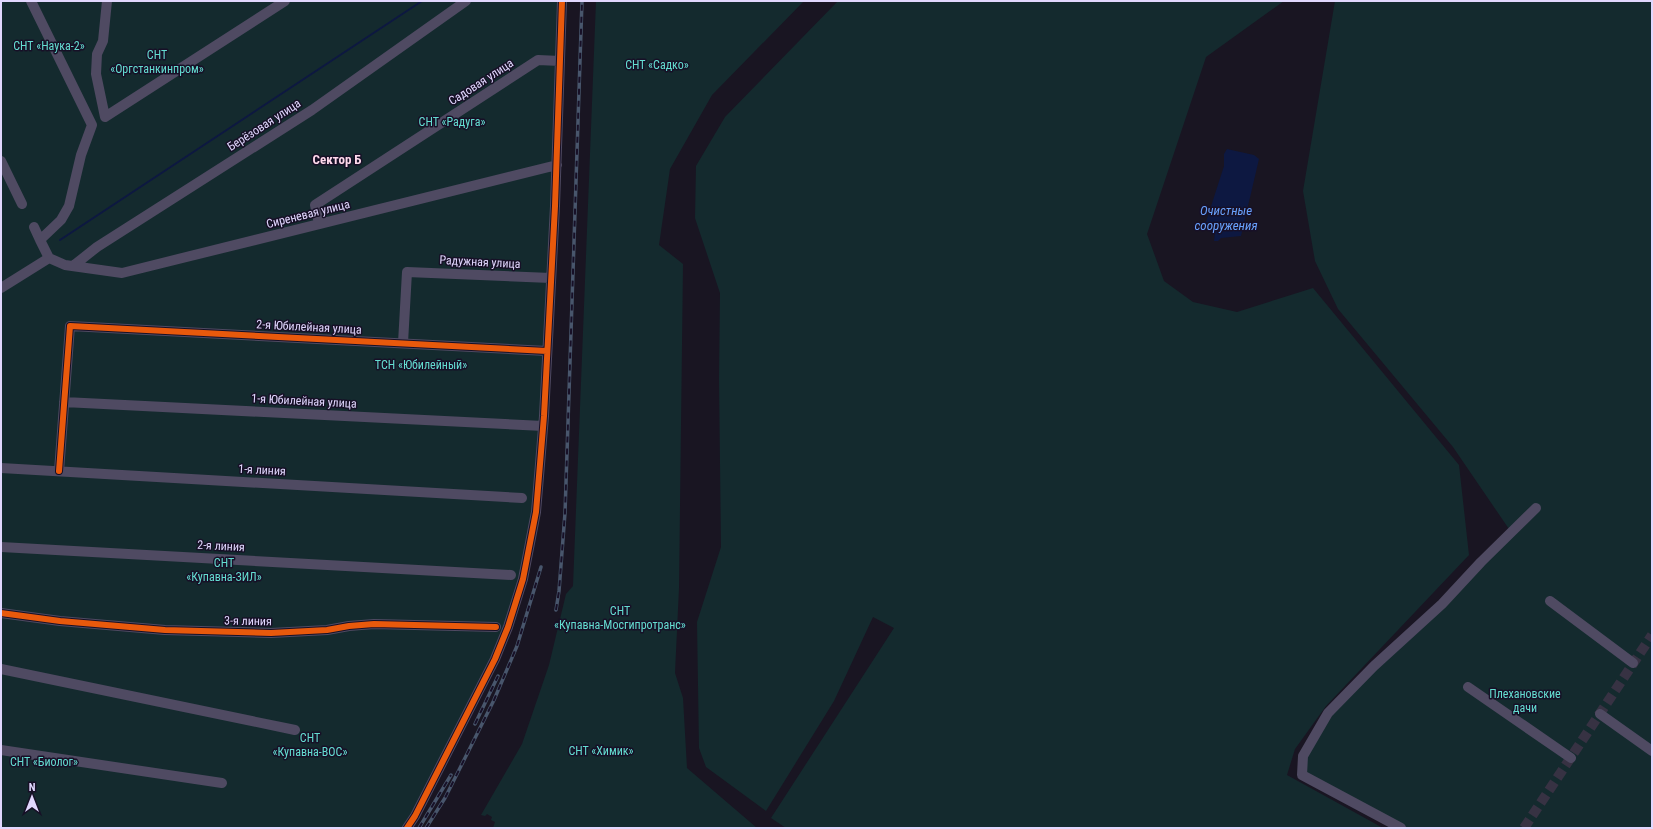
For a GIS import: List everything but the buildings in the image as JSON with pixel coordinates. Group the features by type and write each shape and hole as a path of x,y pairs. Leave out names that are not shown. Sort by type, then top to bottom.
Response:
{"street":[{"path":"31,1 92,125 81,155 69,206 61,220 40,240"},
{"path":"107,1 103,41 97,54 96,74 105,117 285,1"},
{"name":"Берёзовая улица","path":"69,265 312,110 466,1"},
{"path":"407,828 495,659 508,627 523,579 536,512 548,351 557,166 562,1"},
{"name":"Садовая улица","path":"319,224 315,205 538,60 560,61"},
{"path":"1,161 22,204"},
{"name":"Сиреневая улица","path":"49,258 69,265 122,272 557,166"},
{"path":"1,288 49,258 34,227"},
{"name":"Радужная улица","path":"403,343 407,272 551,278"},
{"name":"2-я Юбилейная улица","path":"64,402 70,326 548,351"},
{"path":"59,471 64,402"},
{"name":"1-я Юбилейная улица","path":"64,402 543,426"},
{"name":"1-я линия","path":"1,468 522,498"},
{"path":"1401,828 1302,775 1302,756 1328,712 1374,666 1442,604 1481,562 1536,508"},
{"name":"2-я линия","path":"1,546 511,575"},
{"path":"1550,601 1633,664"},
{"name":"3-я линия","path":"1,613 60,621 165,630 271,633 327,630 374,624 496,627"},
{"path":"1,669 295,730"},
{"path":"1468,687 1571,758"},
{"path":"1600,714 1652,751"},
{"path":"1,750 222,783"}],"green space":[{"path":"1,1 562,1 536,512 508,627 407,828 1,828"},
{"path":"596,1 804,1 712,95 670,169 659,245 683,264 679,588 675,673 683,698 687,768 757,828 493,828 495,822 491,820 492,817 487,814 485,816 481,815 522,744 549,665 566,594 573,586"},
{"path":"838,1 1284,1 1206,57 1147,234 1164,281 1193,302 1237,312 1313,288 1459,465 1469,555 1326,706 1295,749 1287,775 1383,828 786,828 771,818 894,628 873,617 834,701 766,811 706,767 699,748 697,622 721,547 719,379 720,293 695,218 696,166 725,117"},
{"name":"Плехановские дачи","path":"1335,1 1652,1 1652,828 1401,828 1302,775 1303,756 1328,713 1511,532 1453,447 1338,309 1315,261 1303,191"}],"water":[{"name":"Очистные сооружения","path":"1227,149 1254,155 1259,159 1241,236 1221,238 1218,241 1214,241 1215,232 1204,228 1224,166 1224,154"}],"waterway":[{"path":"60,240 422,1"}],"tunnel":[{"path":"1524,828 1652,635"}],"railway":[{"path":"556,610 559,591 565,513 582,1"},
{"path":"426,828 445,798 494,700 517,646 541,567"},
{"path":"475,724 498,676"},
{"path":"419,828 451,775"}],"cycle path":[{"path":"407,828 415,816 495,659 508,627 523,579 536,512 544,416 555,206 562,1"},
{"path":"59,471 70,326 547,351"},
{"path":"1,613 60,621 165,630 271,633 327,630 374,624 496,627"}],"district":[{"name":"Сектор Б","path":"337,159"}],"park label":[{"name":"СНТ «Наука-2»","path":"49,46"},
{"name":"СНТ «Оргстанкинпром»","path":"157,62"},
{"name":"СНТ «Садко»","path":"657,65"},
{"name":"СНТ «Радуга»","path":"452,122"},
{"name":"ТСН «Юбилейный»","path":"421,365"},
{"name":"СНТ «Купавна-ЗИЛ»","path":"224,570"},
{"name":"СНТ «Купавна-Мосгипротранс»","path":"620,618"},
{"name":"СНТ «Купавна-ВОС»","path":"310,745"},
{"name":"СНТ «Химик»","path":"601,751"},
{"name":"СНТ «Биолог»","path":"44,762"}]}
